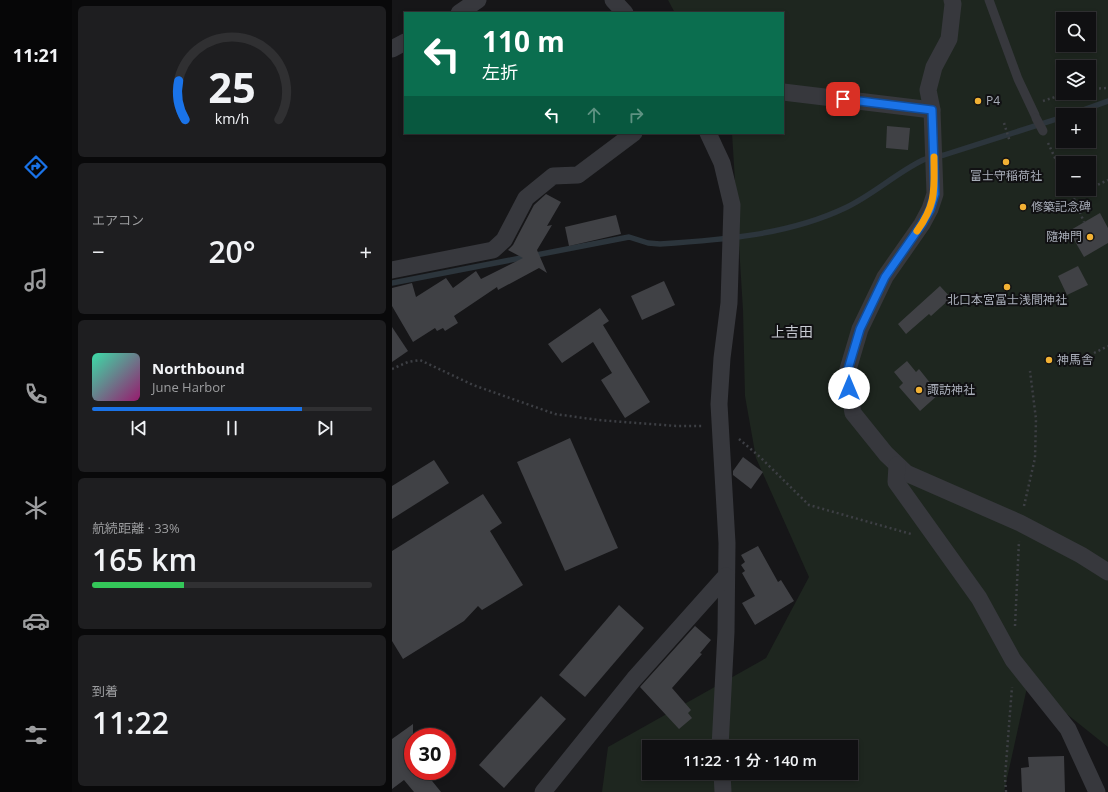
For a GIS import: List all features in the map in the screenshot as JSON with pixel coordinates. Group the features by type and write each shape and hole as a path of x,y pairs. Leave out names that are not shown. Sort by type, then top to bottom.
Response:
{"street":[{"path":"460,12 478,0"},
{"path":"613,0 624,12"},
{"path":"952,0 953,4 949,39 934,67 928,90 932,110 935,194 930,210 885,277 860,329 846,376 853,413 897,465 906,473 1020,523 1081,555 1108,572"},
{"path":"392,49 404,43"},
{"path":"784,92 932,110"},
{"path":"392,270 493,250 504,240 526,198 553,176 578,175 633,134"},
{"path":"708,134 722,163 732,205 729,303 722,358 719,404 722,425 727,543 726,632 720,740"},
{"path":"897,465 896,482 979,598 1013,660 1068,729 1098,792"},
{"path":"543,792 634,679 726,576"},
{"path":"723,780 724,792"}],"lane":[{"path":"989,0 1018,79 1043,132"}],"path":[{"path":"1096,89 1108,88"},
{"path":"1034,113 1056,100"},
{"path":"1004,124 1010,142"},
{"path":"1043,132 1056,160"},
{"path":"1096,186 1108,180"},
{"path":"1073,196 1084,222"},
{"path":"1094,354 1108,346"},
{"path":"392,369 408,362 420,360 473,385 555,414 598,420 676,426 722,425 760,457 809,505 908,533 935,536"},
{"path":"1015,630 1020,523 1035,458 1036,419 1030,372"},
{"path":"1006,792 1005,777 1013,660"}],"shaded area":[{"path":"668,0 1108,0 1108,747 1028,683 1004,792 602,792 608,747 766,658 809,577 756,458 745,396 743,310 732,134 784,134 784,12 674,12"}],"building":[{"path":"887,126 910,128 908,150 886,148"},
{"path":"546,194 561,202 547,226 552,225 537,250 547,273 539,268 498,290 497,287 454,316 458,323 445,331 443,328 437,331 435,328 413,342 392,306 392,288 412,283 416,297 446,278 453,288 476,271 481,279 523,258 508,250 513,245 534,205"},
{"name":"隨神門","path":"1100,213 1108,228 1108,243 1084,257 1069,231"},
{"path":"616,215 621,234 569,246 565,227"},
{"path":"1078,266 1088,285 1067,295 1058,276"},
{"path":"664,281 675,305 642,320 631,296"},
{"path":"940,286 951,298 931,316 929,314 906,334 898,324"},
{"path":"600,308 609,321 603,325 650,402 625,418 601,380 612,373 593,342 562,363 548,344"},
{"path":"392,327 408,351 392,362"},
{"name":"諏訪神社","path":"907,361 916,372 919,369 939,394 920,411 899,387 903,383 894,372"},
{"path":"570,438 618,548 565,571 517,462"},
{"path":"743,457 763,472 751,489 733,475 733,471"},
{"path":"434,460 449,483 392,519 392,486"},
{"path":"483,494 502,523 490,531 523,585 482,610 478,606 464,621 403,659 392,641 392,551"},
{"path":"758,546 778,582 781,580 794,601 755,625 742,603 755,596 742,573 745,571 741,565 745,562 741,555"},
{"path":"619,605 644,628 585,697 559,675"},
{"path":"695,626 711,640 700,653 702,654 672,688 691,710 688,713 692,718 679,729 640,687"},
{"path":"541,696 566,719 504,788 479,765"},
{"path":"413,724 413,728 407,728"},
{"path":"404,730 404,780 392,789 392,739"},
{"path":"1064,756 1065,792 1022,792 1021,768 1029,767 1028,757"},
{"path":"404,780 431,780 441,792 414,792"}],"waterway":[{"path":"1088,108 1108,101"},
{"path":"392,283 629,237 648,243 660,244 731,238 778,230 823,217 845,208 865,197 903,171 925,159 944,155 1056,119"}],"slow traffic":[{"path":"917,231 930,210 935,194 934,157"}],"place":[{"name":"P4","path":"978,101"},
{"name":"富士守稲荷社","path":"1006,162"},
{"name":"修築記念碑","path":"1023,207"},
{"name":"隨神門","path":"1090,237"},
{"name":"北口本宮冨士浅間神社","path":"1007,287"},
{"name":"神馬舎","path":"1049,360"},
{"name":"諏訪神社","path":"919,390"}],"district":[{"name":"上吉田","path":"792,332"}],"route":[{"path":"843,99 932,110 935,194 930,210 922,224 885,277 860,329 846,376 849,388"}]}
